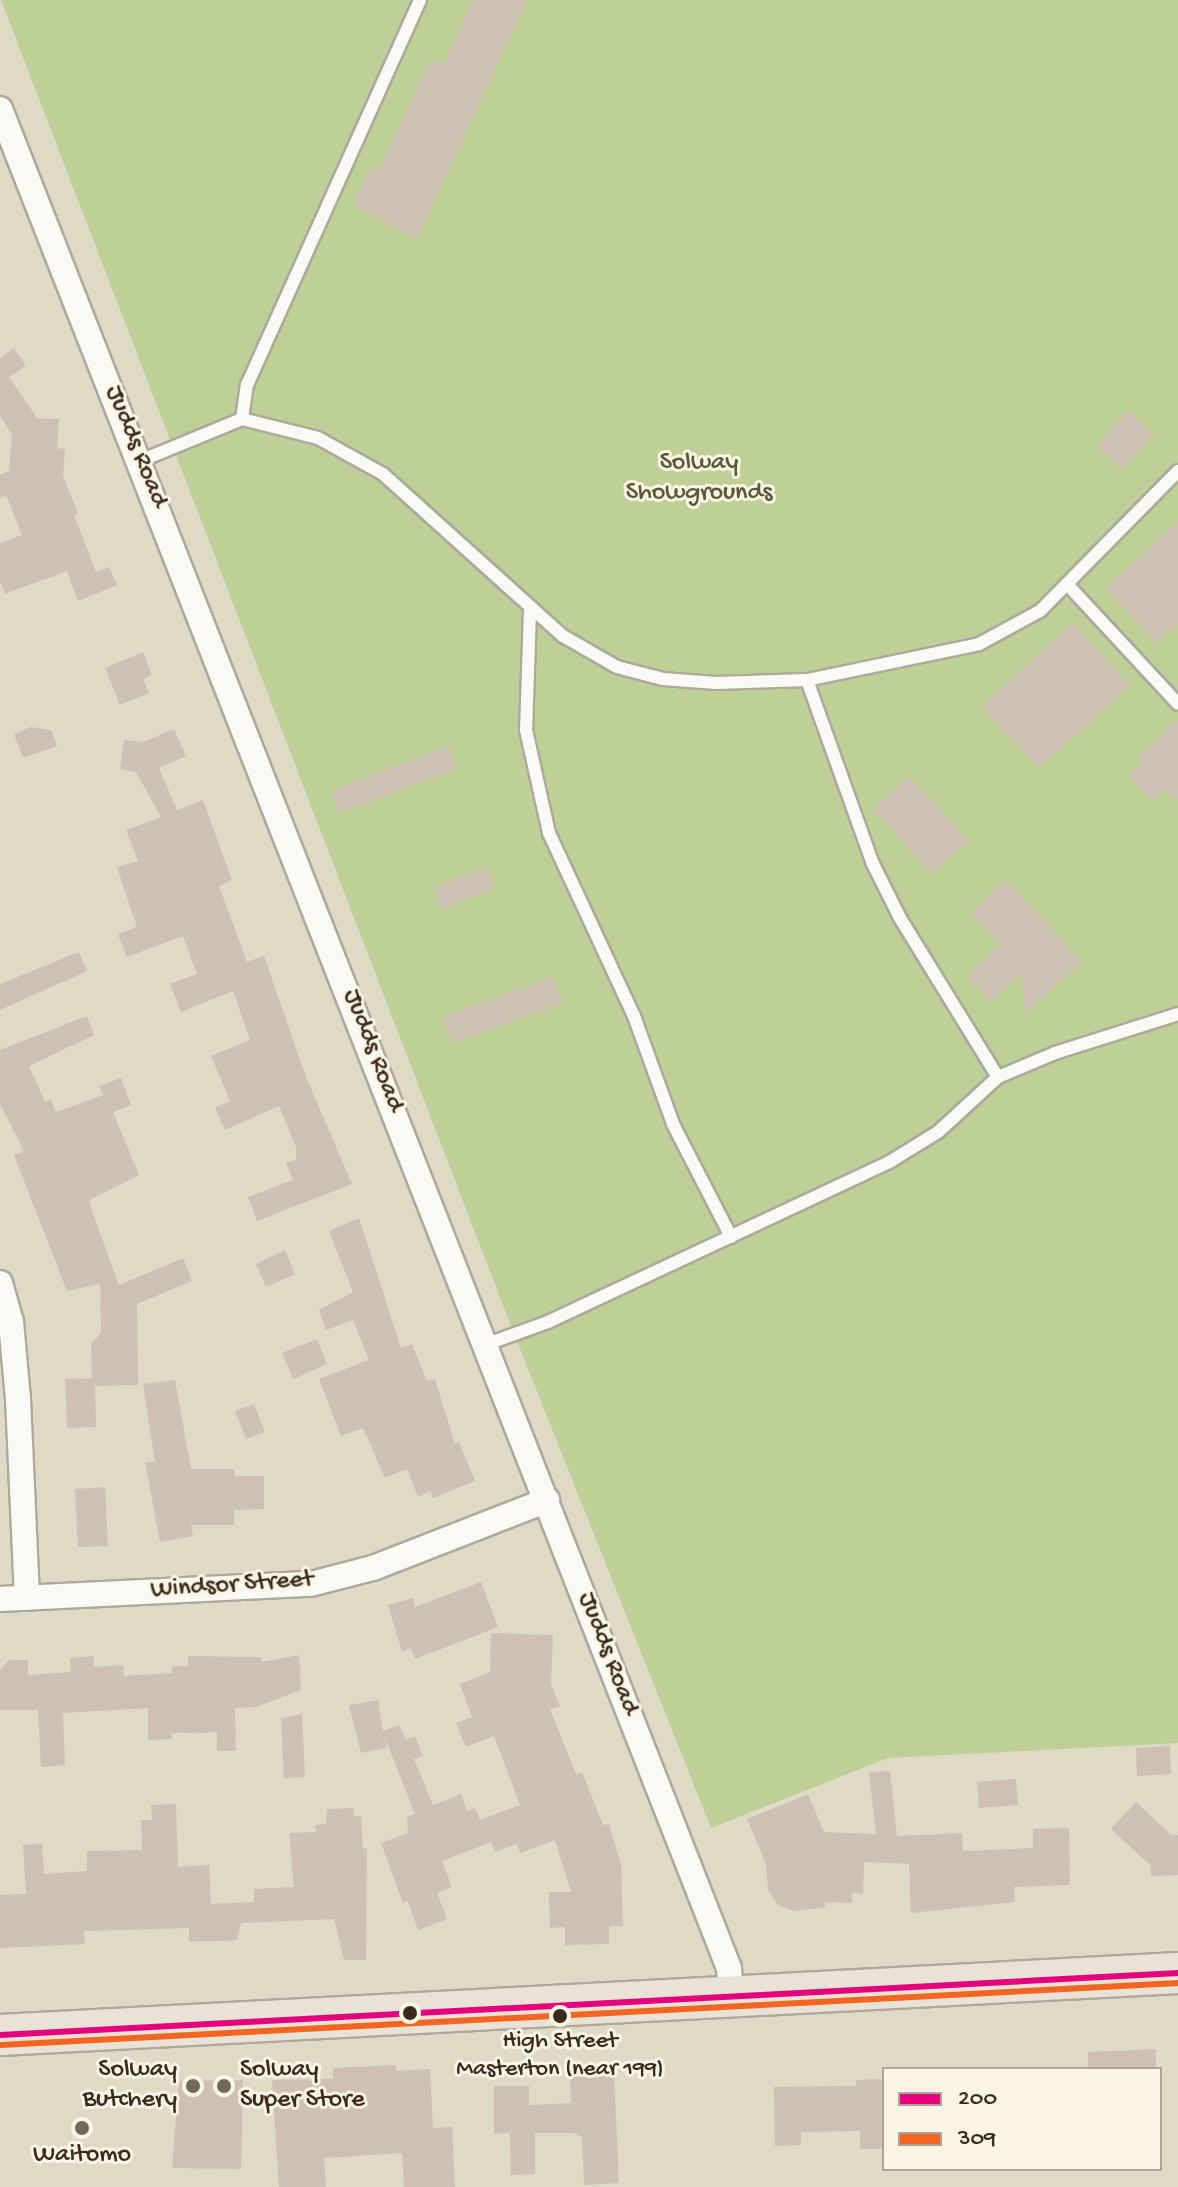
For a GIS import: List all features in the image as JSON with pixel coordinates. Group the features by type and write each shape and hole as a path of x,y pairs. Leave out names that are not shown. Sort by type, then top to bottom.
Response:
{"highway":[{"path":"0,2035 1178,1973"}],"street":[{"name":"Judds Road","path":"0,109 487,1344 729,1968 731,1995"},
{"path":"0,1283 11,1322 16,1368 27,1598"},
{"name":"Windsor Street","path":"0,1599 311,1584 373,1568 547,1500"}],"lane":[{"path":"242,419 247,385 420,0"},
{"path":"140,461 242,419 318,438 383,474 530,611 617,667 663,679 807,680 979,644 1040,611 1178,471"},
{"path":"1067,584 1178,704"},
{"path":"530,611 526,730 549,833 634,1016 688,1157 731,1237"},
{"path":"807,680 880,877 998,1077"},
{"path":"487,1344 548,1322 891,1161 938,1132 998,1077 1178,1014"}],"green space":[{"name":"Solway Showgrounds","path":"1,0 1178,0 1178,1743 888,1758 711,1828 511,1326"}],"building":[{"path":"473,0 527,0 417,239 353,205 371,167 379,171 430,60 443,66"},
{"path":"14,348 26,366 9,377 37,418 59,419 57,448 65,449 63,476 78,513 74,515 96,572 109,567 117,585 78,601 67,571 5,594 0,581 0,543 22,535 6,495 0,498 0,475 9,471 12,435 0,416 0,358"},
{"path":"1128,411 1154,434 1123,469 1097,446"},
{"path":"1178,522 1178,624 1157,643 1106,588"},
{"path":"1073,623 1130,685 1039,768 982,706"},
{"path":"143,652 152,675 143,679 149,693 120,705 105,668"},
{"path":"1178,720 1178,802 1165,789 1152,801 1129,776 1142,764 1137,758"},
{"path":"31,727 51,730 57,746 23,758 14,734"},
{"path":"174,729 186,756 159,768 177,810 203,800 232,880 219,886 247,962 264,956 306,1077 352,1184 257,1221 248,1197 293,1180 286,1163 296,1159 296,1147 279,1106 225,1130 215,1108 230,1101 211,1056 250,1040 233,991 181,1012 170,984 197,974 183,936 127,957 118,934 137,927 117,867 138,861 126,830 161,817 136,772 120,769 124,740 143,742"},
{"path":"448,746 457,768 340,813 331,791"},
{"path":"909,776 969,841 933,873 873,809"},
{"path":"486,867 495,888 442,909 434,888"},
{"path":"1006,880 1082,962 1026,1012 1021,973 991,1001 967,976 1001,945 971,912"},
{"path":"79,952 87,971 0,1010 0,984"},
{"path":"553,977 563,1003 453,1043 443,1017"},
{"path":"87,1016 94,1035 29,1066 45,1102 51,1100 56,1112 103,1095 99,1086 121,1078 131,1105 113,1112 139,1175 89,1200 92,1211 119,1285 183,1258 192,1281 137,1304 138,1385 95,1386 96,1427 67,1428 65,1379 92,1378 91,1344 101,1333 100,1284 67,1291 14,1155 24,1151 0,1104 0,1050"},
{"path":"359,1218 401,1348 412,1344 427,1381 435,1379 455,1444 459,1442 475,1481 433,1498 430,1491 418,1497 407,1469 385,1478 363,1428 341,1436 319,1379 369,1360 353,1320 326,1330 319,1310 353,1292 329,1231"},
{"path":"285,1250 295,1274 266,1287 256,1264"},
{"path":"317,1339 327,1364 293,1379 282,1353"},
{"path":"175,1380 191,1469 234,1469 234,1476 264,1476 264,1509 234,1510 234,1525 191,1525 193,1536 160,1542 145,1462 155,1462 143,1384"},
{"path":"254,1404 265,1432 246,1439 235,1411"},
{"path":"105,1487 108,1546 78,1547 75,1489"},
{"path":"481,1582 498,1627 415,1659 411,1648 402,1652 388,1605 413,1598 415,1607"},
{"path":"491,1633 553,1635 551,1684 560,1706 550,1709 576,1774 582,1772 603,1825 609,1824 621,1865 623,1926 609,1926 609,1944 565,1945 565,1927 550,1928 549,1892 571,1892 555,1840 520,1853 517,1844 495,1852 491,1842 442,1861 452,1887 437,1893 447,1919 418,1930 408,1901 403,1903 381,1843 408,1833 407,1817 415,1814 385,1738 387,1748 361,1753 349,1705 378,1700 383,1731 399,1725 406,1740 415,1736 423,1756 414,1759 433,1805 461,1794 467,1811 475,1808 480,1820 520,1805 494,1736 466,1747 456,1723 472,1717 460,1684 490,1672"},
{"path":"299,1655 301,1690 256,1707 235,1708 236,1751 217,1751 217,1732 171,1733 172,1739 148,1740 148,1708 63,1713 65,1765 41,1767 38,1710 0,1710 0,1670 9,1660 28,1660 28,1675 71,1672 70,1658 94,1656 94,1667 123,1665 124,1676 172,1673 172,1666 188,1666 188,1656 262,1657 262,1662"},
{"path":"302,1714 305,1777 284,1778 281,1718"},
{"path":"1170,1746 1171,1774 1137,1776 1136,1748"},
{"path":"890,1771 897,1836 962,1833 963,1851 1033,1848 1033,1829 1069,1828 1070,1885 1014,1887 1015,1902 911,1913 909,1864 864,1862 863,1894 852,1893 852,1903 825,1902 825,1907 794,1911 778,1905 768,1890 766,1864 747,1819 808,1794 824,1832 876,1834 869,1773"},
{"path":"1016,1779 1018,1805 979,1808 977,1782"},
{"path":"1136,1802 1171,1835 1178,1835 1178,1875 1151,1876 1151,1866 1111,1829"},
{"path":"176,1804 178,1867 209,1865 211,1904 254,1902 254,1889 294,1887 289,1833 316,1832 315,1825 326,1824 327,1809 353,1808 354,1816 361,1816 363,1849 367,1848 366,1960 344,1960 334,1919 241,1923 237,1940 189,1942 189,1928 84,1931 85,1944 0,1948 0,1895 26,1894 23,1845 42,1844 44,1874 87,1871 87,1851 142,1850 141,1820 152,1820 151,1805"},
{"path":"1156,2049 1156,2067 1088,2067 1088,2052"},
{"path":"396,2065 396,2071 430,2069 433,2128 452,2127 455,2187 404,2187 402,2153 324,2158 326,2187 279,2187 272,2080 333,2079 333,2068"},
{"path":"614,2075 619,2183 584,2185 582,2137 573,2133 535,2133 535,2174 511,2175 510,2133 494,2134 494,2086 529,2086 529,2105 571,2103 570,2077"},
{"path":"882,2079 882,2148 860,2149 860,2131 801,2132 801,2145 775,2146 774,2087 856,2086 856,2080"},
{"path":"243,2080 241,2169 172,2168 179,2081"}],"transit line":[{"name":"200","path":"0,2035 1178,1973"},
{"name":"309","path":"1,2045 1178,1983"}],"place":[{"name":"High Street Masterton (near 199)","path":"560,2016"},
{"name":"Solway Butchery","path":"193,2086"},
{"name":"Solway Super Store","path":"224,2086"},
{"name":"Waitomo","path":"82,2128"}]}
